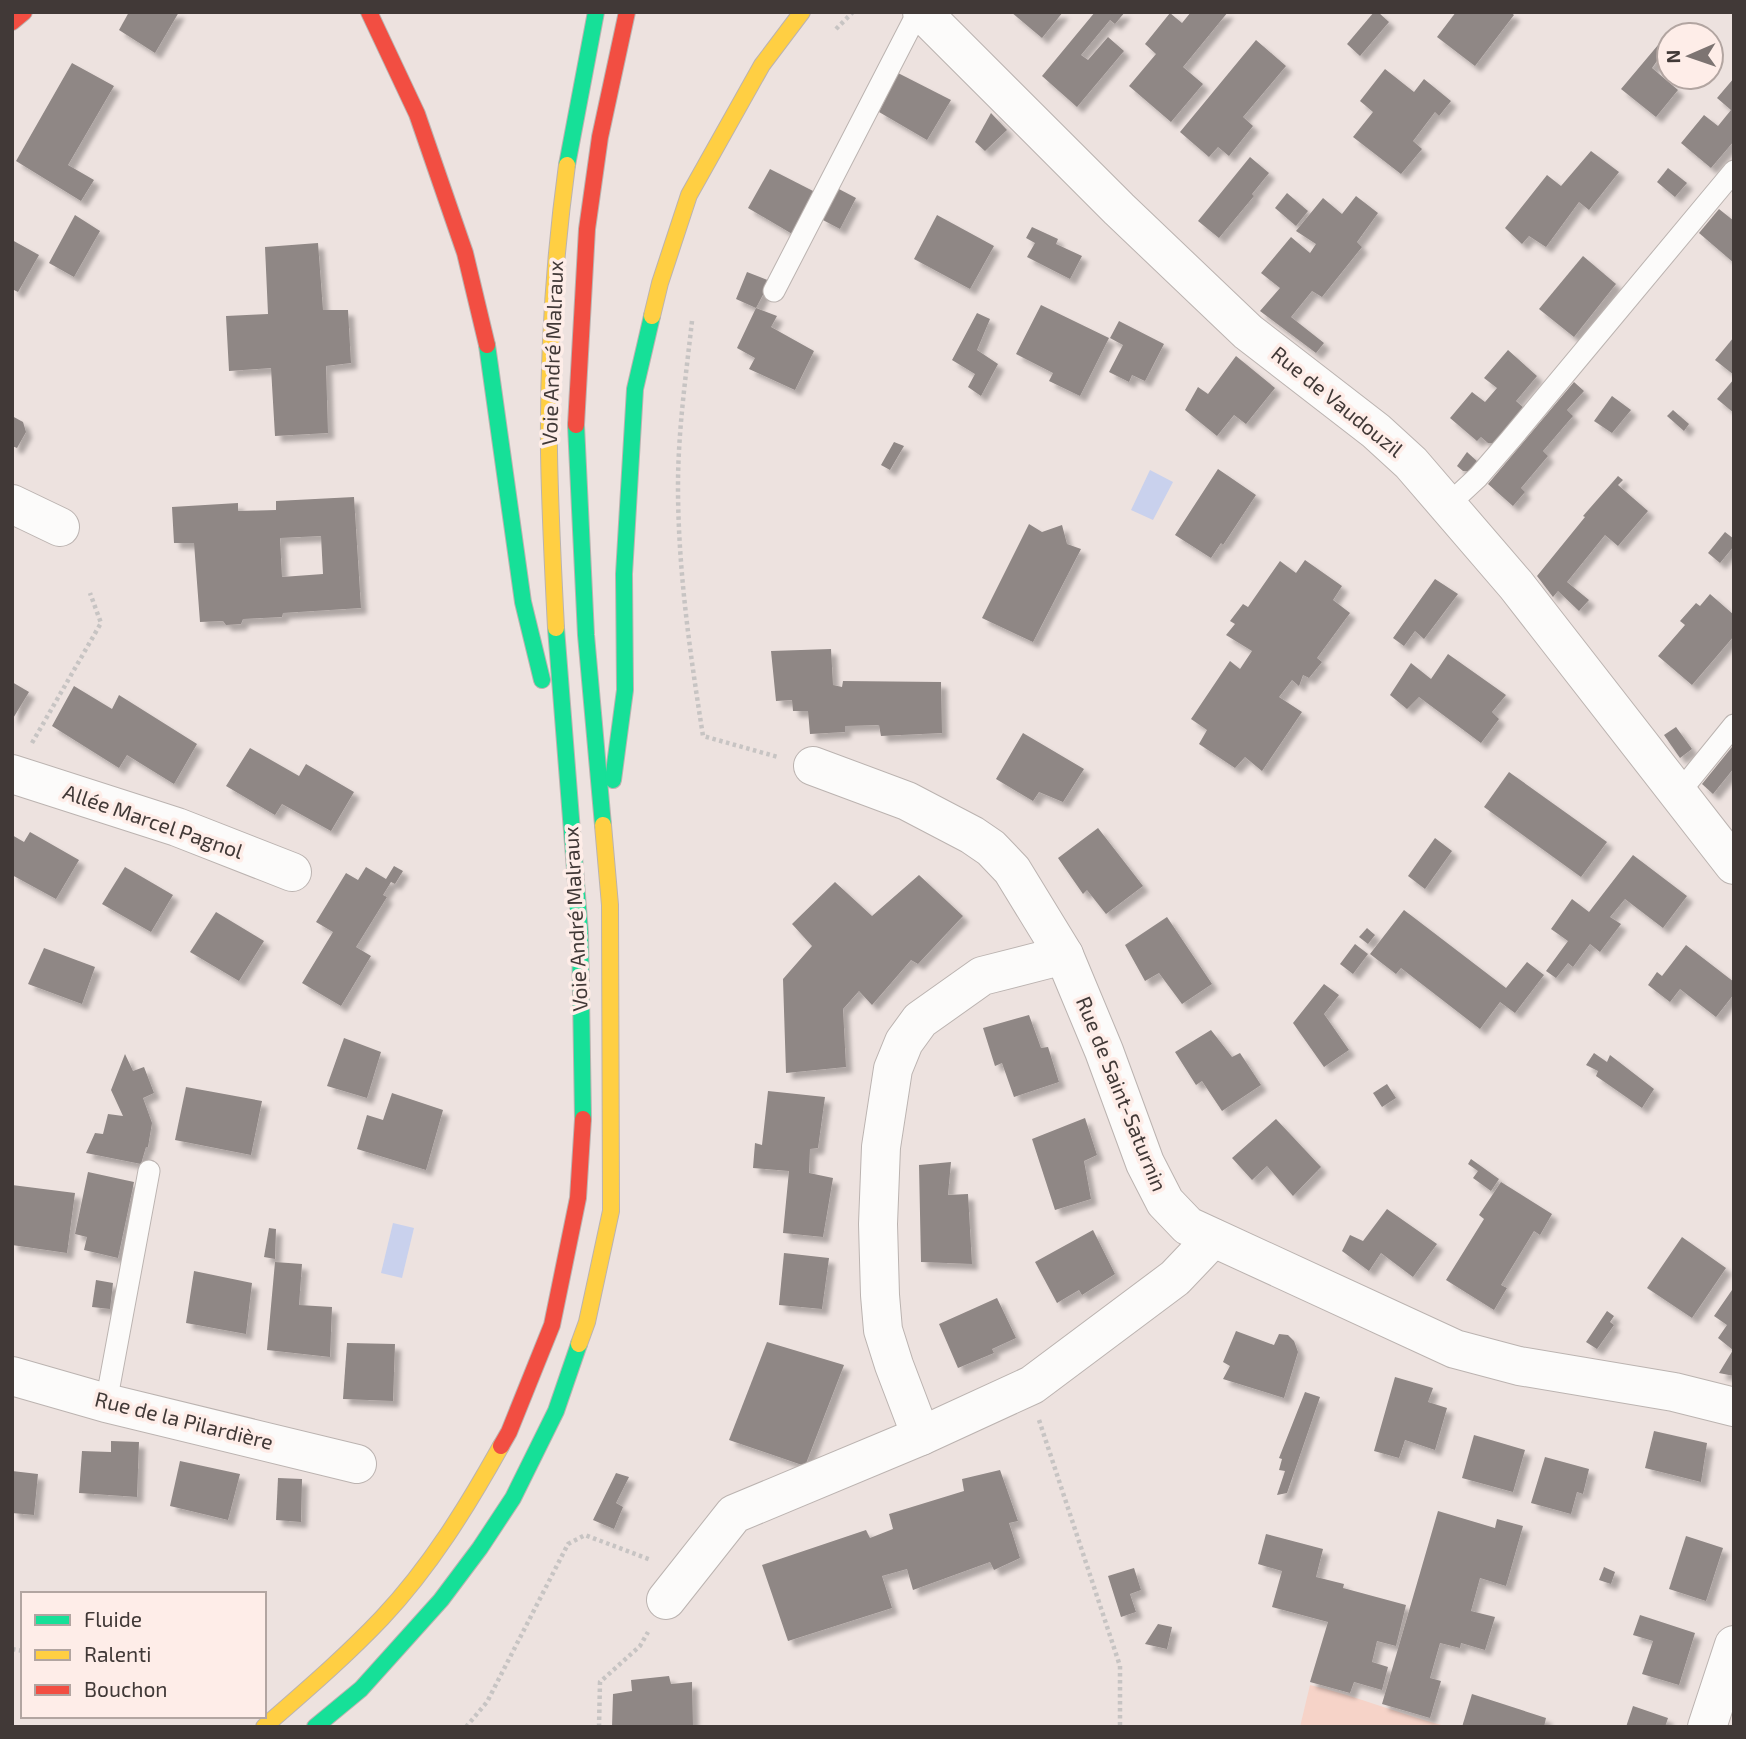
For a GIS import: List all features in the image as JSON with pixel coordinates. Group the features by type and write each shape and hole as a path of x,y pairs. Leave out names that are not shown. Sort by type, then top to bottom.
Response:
{"main road":[{"path":"12,22 24,12"},
{"path":"369,12 417,114 465,253 488,349 523,602 541,678 564,745"},
{"name":"Voie André Malraux","path":"264,1727 383,1617 467,1506 509,1432 552,1325 578,1198 584,1095 580,933 556,640 549,450 552,315 559,225 571,136 596,12"},
{"name":"Voie André Malraux","path":"315,1727 369,1680 441,1600 513,1498 560,1398 587,1322 611,1211 610,905 586,635 576,421 587,229 600,137 627,12"},
{"path":"610,905 613,781 625,691 624,574 635,389 660,283 689,195 762,65 802,12"}],"street":[{"name":"Rue de Vaudouzil","path":"920,12 1248,332 1376,431 1411,463 1516,585 1734,865"},
{"path":"12,503 60,527"},
{"name":"Rue de Saint-Saturnin","path":"813,766 907,800 972,835 991,848 1012,870 1064,956 1104,1051 1145,1163 1165,1202 1188,1226 1430,1338 1475,1355 1519,1366 1674,1392 1734,1407"},
{"name":"Allée Marcel Pagnol","path":"13,774 177,827 292,872"},
{"path":"920,1436 883,1330 880,1295 878,1224 881,1147 893,1069 904,1042 920,1020 982,976 1064,956"},
{"path":"676,1587 734,1514 920,1436 1032,1385 1175,1278 1213,1238"},
{"name":"Rue de la Pilardière","path":"12,1376 106,1403 357,1464"},
{"path":"1707,1727 1734,1645"}],"lane":[{"path":"774,291 920,12"},
{"path":"1448,505 1478,477 1510,440 1734,171"},
{"path":"1678,794 1734,725"},
{"path":"106,1403 149,1171"}],"path":[{"path":"830,36 853,12"},
{"path":"694,313 685,382 678,485 684,612 702,736 813,766"},
{"path":"13,774 101,623 90,593"},
{"path":"1032,1385 1034,1406 1120,1666 1120,1727"},
{"path":"466,1727 487,1702 568,1544 585,1535 676,1587 640,1646 600,1682 599,1727"}],"shaded area":[{"path":"1310,1685 1414,1717 1449,1727 1300,1727"}],"water":[{"path":"1150,470 1173,482 1153,520 1131,510"},
{"path":"393,1223 414,1228 402,1278 381,1273"}],"building":[{"path":"129,12 179,12 155,53 119,30"},
{"path":"1011,12 1063,12 1042,38"},
{"path":"1095,12 1125,12 1115,24 1110,20 1081,55 1088,60 1108,37 1124,51 1077,107 1042,76"},
{"path":"1191,12 1228,12 1183,67 1203,84 1171,122 1129,86 1156,54 1145,44 1170,13 1182,23"},
{"path":"1374,12 1378,12 1389,22 1360,56 1347,44"},
{"path":"1456,12 1510,12 1514,15 1475,66 1437,37"},
{"path":"1256,40 1286,66 1243,117 1253,126 1229,156 1218,147 1209,157 1180,132"},
{"path":"1655,49 1655,64 1652,68 1655,71 1655,91 1677,91 1656,117 1621,89"},
{"path":"72,63 114,86 68,165 94,180 81,201 16,161"},
{"path":"1385,69 1414,92 1424,79 1451,101 1439,116 1435,112 1413,141 1422,149 1401,174 1353,137 1373,112 1360,101"},
{"path":"898,73 951,100 927,140 879,112"},
{"path":"1734,78 1734,141 1711,168 1681,143 1704,115 1718,126 1731,110 1717,98"},
{"path":"991,113 1007,130 985,151 975,142"},
{"path":"1591,151 1619,172 1589,210 1579,202 1546,247 1529,236 1522,244 1505,228 1547,175 1561,186"},
{"path":"1250,157 1269,173 1252,194 1254,196 1219,238 1198,221"},
{"path":"1668,168 1687,183 1675,197 1657,182"},
{"path":"770,169 817,193 794,235 748,208"},
{"path":"837,188 856,198 840,229 821,219"},
{"path":"1287,193 1308,211 1296,226 1275,208"},
{"path":"1356,196 1378,213 1357,242 1362,247 1322,297 1312,291 1291,317 1324,343 1316,353 1260,311 1280,288 1261,273 1291,237 1310,253 1316,244 1296,231 1323,198 1342,214"},
{"path":"1719,209 1734,221 1734,263 1699,233"},
{"path":"75,215 100,231 74,277 49,263"},
{"path":"937,215 994,246 970,289 914,259"},
{"path":"1032,227 1058,239 1056,244 1082,256 1070,279 1027,257 1035,243 1026,238"},
{"path":"12,240 39,255 18,292 12,289"},
{"path":"318,243 323,310 348,310 351,363 326,366 328,433 275,436 271,368 229,371 226,316 268,314 265,247"},
{"path":"1583,256 1616,284 1574,337 1539,309"},
{"path":"747,272 770,281 756,308 736,299"},
{"path":"1041,305 1109,338 1080,396 1049,381 1053,373 1016,354"},
{"path":"756,308 777,316 771,327 814,351 795,390 749,369 755,358 737,348"},
{"path":"977,313 990,319 977,350 998,364 981,396 968,387 975,374 952,360"},
{"path":"1119,321 1164,344 1145,381 1132,375 1129,382 1109,372 1123,345 1110,338"},
{"path":"1734,337 1734,375 1715,360"},
{"path":"1508,350 1537,376 1516,401 1525,409 1496,443 1488,443 1481,437 1477,441 1450,418 1472,392 1485,402 1497,388 1484,378"},
{"path":"1236,356 1275,388 1246,424 1234,415 1217,436 1185,410 1198,387 1208,394"},
{"path":"1734,379 1734,413 1717,399"},
{"path":"1574,382 1584,391 1567,410 1573,416 1543,451 1548,456 1521,488 1525,492 1513,506 1488,484"},
{"path":"1612,396 1631,410 1612,433 1594,421"},
{"path":"1673,410 1689,424 1684,431 1667,416"},
{"path":"12,416 23,422 26,432 17,448 12,446"},
{"path":"894,442 904,446 890,470 881,465"},
{"path":"1467,452 1479,463 1472,471 1463,471 1457,466"},
{"path":"1218,469 1256,495 1223,545 1221,543 1211,558 1175,535"},
{"path":"1618,476 1623,480 1618,485 1648,511 1618,546 1605,535 1567,582 1589,600 1579,611 1558,591 1553,597 1537,576"},
{"path":"354,497 361,608 283,613 282,617 243,619 241,624 226,625 223,621 200,622 194,543 174,543 172,507 238,503 238,511 276,510 276,501","holes":["321,536 323,574 282,577 280,538"]},
{"path":"1029,524 1042,532 1062,525 1067,544 1081,549 1033,642 982,618"},
{"path":"1725,532 1734,539 1734,546 1720,563 1708,553"},
{"path":"1305,560 1342,586 1333,600 1350,613 1317,658 1322,662 1309,678 1303,675 1299,686 1292,680 1279,697 1302,712 1262,771 1245,757 1235,768 1199,744 1207,730 1191,719 1230,661 1240,669 1252,651 1226,635 1235,624 1230,621 1243,604 1248,607 1280,561 1296,573"},
{"path":"1435,579 1458,594 1424,639 1415,631 1404,646 1393,638"},
{"path":"1710,594 1734,615 1734,636 1692,685 1658,656 1685,625 1680,621 1696,603 1700,606"},
{"path":"831,649 833,685 842,687 843,681 941,682 942,733 881,736 879,725 845,726 845,732 810,734 808,711 793,711 792,700 776,701 771,651"},
{"path":"1448,654 1506,695 1492,712 1499,719 1481,743 1419,697 1407,709 1390,695 1411,663 1431,679"},
{"path":"12,682 29,692 12,720"},
{"path":"74,686 112,709 119,695 197,744 174,784 127,755 119,768 52,726"},
{"path":"1676,727 1692,749 1680,758 1664,735"},
{"path":"1023,733 1084,769 1063,802 1039,792 1033,801 996,779"},
{"path":"1732,747 1734,768 1713,794 1702,784"},
{"path":"250,748 299,776 306,764 354,792 331,831 282,804 275,815 226,786"},
{"path":"1509,772 1607,842 1581,877 1484,807"},
{"path":"1098,828 1143,886 1106,914 1087,890 1083,894 1058,858"},
{"path":"30,832 79,860 56,899 12,875 12,835 24,842"},
{"path":"1435,838 1452,851 1425,889 1408,876"},
{"path":"1633,855 1687,896 1663,928 1625,899 1610,917 1621,924 1600,952 1590,944 1573,967 1568,963 1556,978 1546,971 1568,941 1551,929 1572,899 1589,912"},
{"path":"394,866 403,871 395,884 391,882 383,895 387,897 356,947 371,956 341,1006 302,983 333,932 316,922 346,873 358,880 366,867 386,879"},
{"path":"125,867 173,895 151,932 102,904"},
{"path":"919,875 963,916 918,964 911,960 872,1005 859,991 843,1009 846,1067 786,1073 783,979 812,946 792,924 835,882 872,916"},
{"path":"1404,910 1506,988 1527,962 1544,975 1515,1013 1500,1002 1480,1029 1401,968 1396,974 1370,954"},
{"path":"216,912 264,941 239,981 190,952"},
{"path":"1167,917 1212,984 1182,1004 1159,973 1145,981 1125,945"},
{"path":"1367,928 1375,935 1368,944 1359,937"},
{"path":"1355,944 1368,954 1353,974 1340,964"},
{"path":"1686,945 1734,982 1734,994 1716,1017 1680,989 1670,1002 1648,985 1657,972 1662,976"},
{"path":"44,948 95,967 82,1004 28,984"},
{"path":"1324,984 1339,995 1324,1014 1349,1050 1324,1067 1293,1023"},
{"path":"1029,1015 1041,1048 1048,1047 1059,1082 1014,1097 1002,1063 995,1066 983,1028"},
{"path":"1211,1030 1232,1057 1240,1053 1261,1085 1222,1111 1202,1081 1196,1085 1175,1052"},
{"path":"344,1038 381,1052 367,1098 327,1086"},
{"path":"1594,1053 1607,1062 1610,1055 1654,1089 1642,1108 1596,1076 1598,1071 1586,1065"},
{"path":"125,1054 133,1071 144,1067 154,1093 143,1098 152,1123 148,1147 141,1164 86,1153 95,1133 103,1134 108,1114 123,1116 111,1090"},
{"path":"1387,1084 1396,1098 1382,1107 1373,1093"},
{"path":"186,1087 262,1101 251,1155 175,1140"},
{"path":"768,1091 825,1097 818,1148 810,1149 809,1173 833,1178 823,1237 783,1233 789,1171 753,1168 755,1143 762,1145"},
{"path":"392,1093 443,1110 426,1170 357,1149 367,1115 383,1120"},
{"path":"1085,1118 1097,1155 1084,1161 1091,1199 1055,1210 1032,1139"},
{"path":"1276,1119 1321,1167 1293,1196 1267,1166 1252,1180 1232,1158"},
{"path":"1471,1159 1499,1179 1491,1191 1473,1178 1478,1171 1468,1164"},
{"path":"951,1162 948,1195 968,1194 972,1264 921,1262 919,1165"},
{"path":"88,1172 134,1182 118,1258 84,1250 87,1237 75,1234"},
{"path":"1501,1182 1552,1214 1540,1235 1534,1231 1501,1285 1507,1288 1494,1310 1446,1280 1484,1219 1479,1215"},
{"path":"12,1185 75,1193 67,1253 12,1245"},
{"path":"1387,1209 1437,1244 1413,1277 1381,1253 1369,1271 1342,1251 1350,1235 1363,1241"},
{"path":"269,1228 276,1229 275,1259 264,1257"},
{"path":"1093,1230 1115,1274 1082,1295 1079,1290 1057,1303 1035,1262"},
{"path":"1682,1237 1726,1268 1692,1318 1647,1288"},
{"path":"784,1253 829,1258 822,1309 779,1305"},
{"path":"275,1262 302,1264 299,1305 332,1307 330,1357 267,1350"},
{"path":"194,1271 252,1283 246,1334 186,1323"},
{"path":"96,1280 113,1283 110,1309 92,1307"},
{"path":"1732,1290 1734,1376 1719,1373 1733,1350 1718,1338 1727,1325 1714,1316"},
{"path":"997,1298 1016,1338 992,1349 994,1353 958,1368 939,1324"},
{"path":"1607,1311 1614,1316 1610,1322 1614,1325 1597,1349 1586,1342"},
{"path":"1236,1331 1274,1345 1279,1334 1288,1335 1294,1341 1298,1352 1284,1398 1223,1379 1230,1366 1223,1362"},
{"path":"767,1342 844,1365 805,1466 729,1440"},
{"path":"347,1343 395,1344 393,1401 343,1399"},
{"path":"1395,1377 1433,1388 1428,1402 1447,1408 1435,1450 1405,1440 1399,1458 1374,1451"},
{"path":"1305,1392 1320,1397 1287,1493 1277,1495 1285,1471 1279,1470 1282,1459 1279,1458"},
{"path":"1654,1431 1707,1443 1701,1482 1645,1468"},
{"path":"1474,1435 1525,1450 1513,1492 1462,1478"},
{"path":"111,1441 139,1442 137,1497 79,1493 82,1451 111,1452"},
{"path":"1545,1457 1589,1469 1583,1494 1577,1492 1571,1514 1531,1503"},
{"path":"180,1461 240,1474 228,1520 170,1506"},
{"path":"1000,1470 1018,1521 1009,1523 1020,1558 994,1570 990,1562 913,1590 907,1569 882,1576 892,1608 788,1641 762,1565 866,1530 870,1538 893,1529 889,1514 964,1491 962,1479"},
{"path":"12,1471 38,1474 34,1515 12,1513"},
{"path":"616,1473 629,1477 616,1503 623,1507 614,1529 593,1520"},
{"path":"278,1478 302,1479 301,1522 276,1520"},
{"path":"1438,1511 1495,1528 1497,1519 1523,1526 1506,1586 1480,1578 1471,1611 1495,1617 1485,1650 1461,1643 1460,1648 1440,1643 1430,1678 1441,1681 1430,1718 1382,1704"},
{"path":"1266,1534 1323,1549 1316,1577 1344,1584 1343,1588 1406,1605 1396,1646 1377,1641 1372,1662 1388,1667 1382,1690 1354,1682 1350,1693 1310,1682 1328,1622 1272,1607 1282,1571 1258,1564"},
{"path":"1686,1536 1723,1548 1706,1601 1669,1589"},
{"path":"1604,1567 1615,1572 1611,1584 1599,1580"},
{"path":"1134,1568 1141,1590 1130,1594 1136,1612 1121,1617 1108,1576"},
{"path":"1640,1615 1695,1633 1679,1685 1642,1674 1653,1641 1633,1635"},
{"path":"1158,1624 1172,1627 1167,1649 1145,1644"},
{"path":"669,1676 671,1684 692,1682 693,1727 612,1727 613,1694 632,1691 631,1680"},
{"path":"1472,1694 1546,1718 1544,1727 1462,1727"},
{"path":"1633,1706 1668,1718 1665,1727 1626,1727"}],"traffic: fast":[{"path":"567,165 596,12"},
{"path":"613,780 625,690 624,574 635,389 652,316"},
{"path":"487,345 523,602 542,680"},
{"path":"576,425 586,635 603,825"},
{"path":"556,628 580,933 583,1119"},
{"path":"315,1727 361,1689 441,1600 480,1548 513,1498 556,1411 579,1344"}],"traffic: slow":[{"path":"652,316 689,195 762,65 802,12"},
{"path":"556,628 549,416 555,272 567,165"},
{"path":"579,1344 587,1322 611,1211 610,905 603,825"},
{"path":"264,1727 354,1647 400,1598 447,1536 501,1446"}],"traffic: jam":[{"path":"12,22 24,12"},
{"path":"369,12 417,114 465,253 487,345"},
{"path":"576,425 587,229 600,137 627,12"},
{"path":"501,1446 552,1325 578,1198 583,1119"}]}
